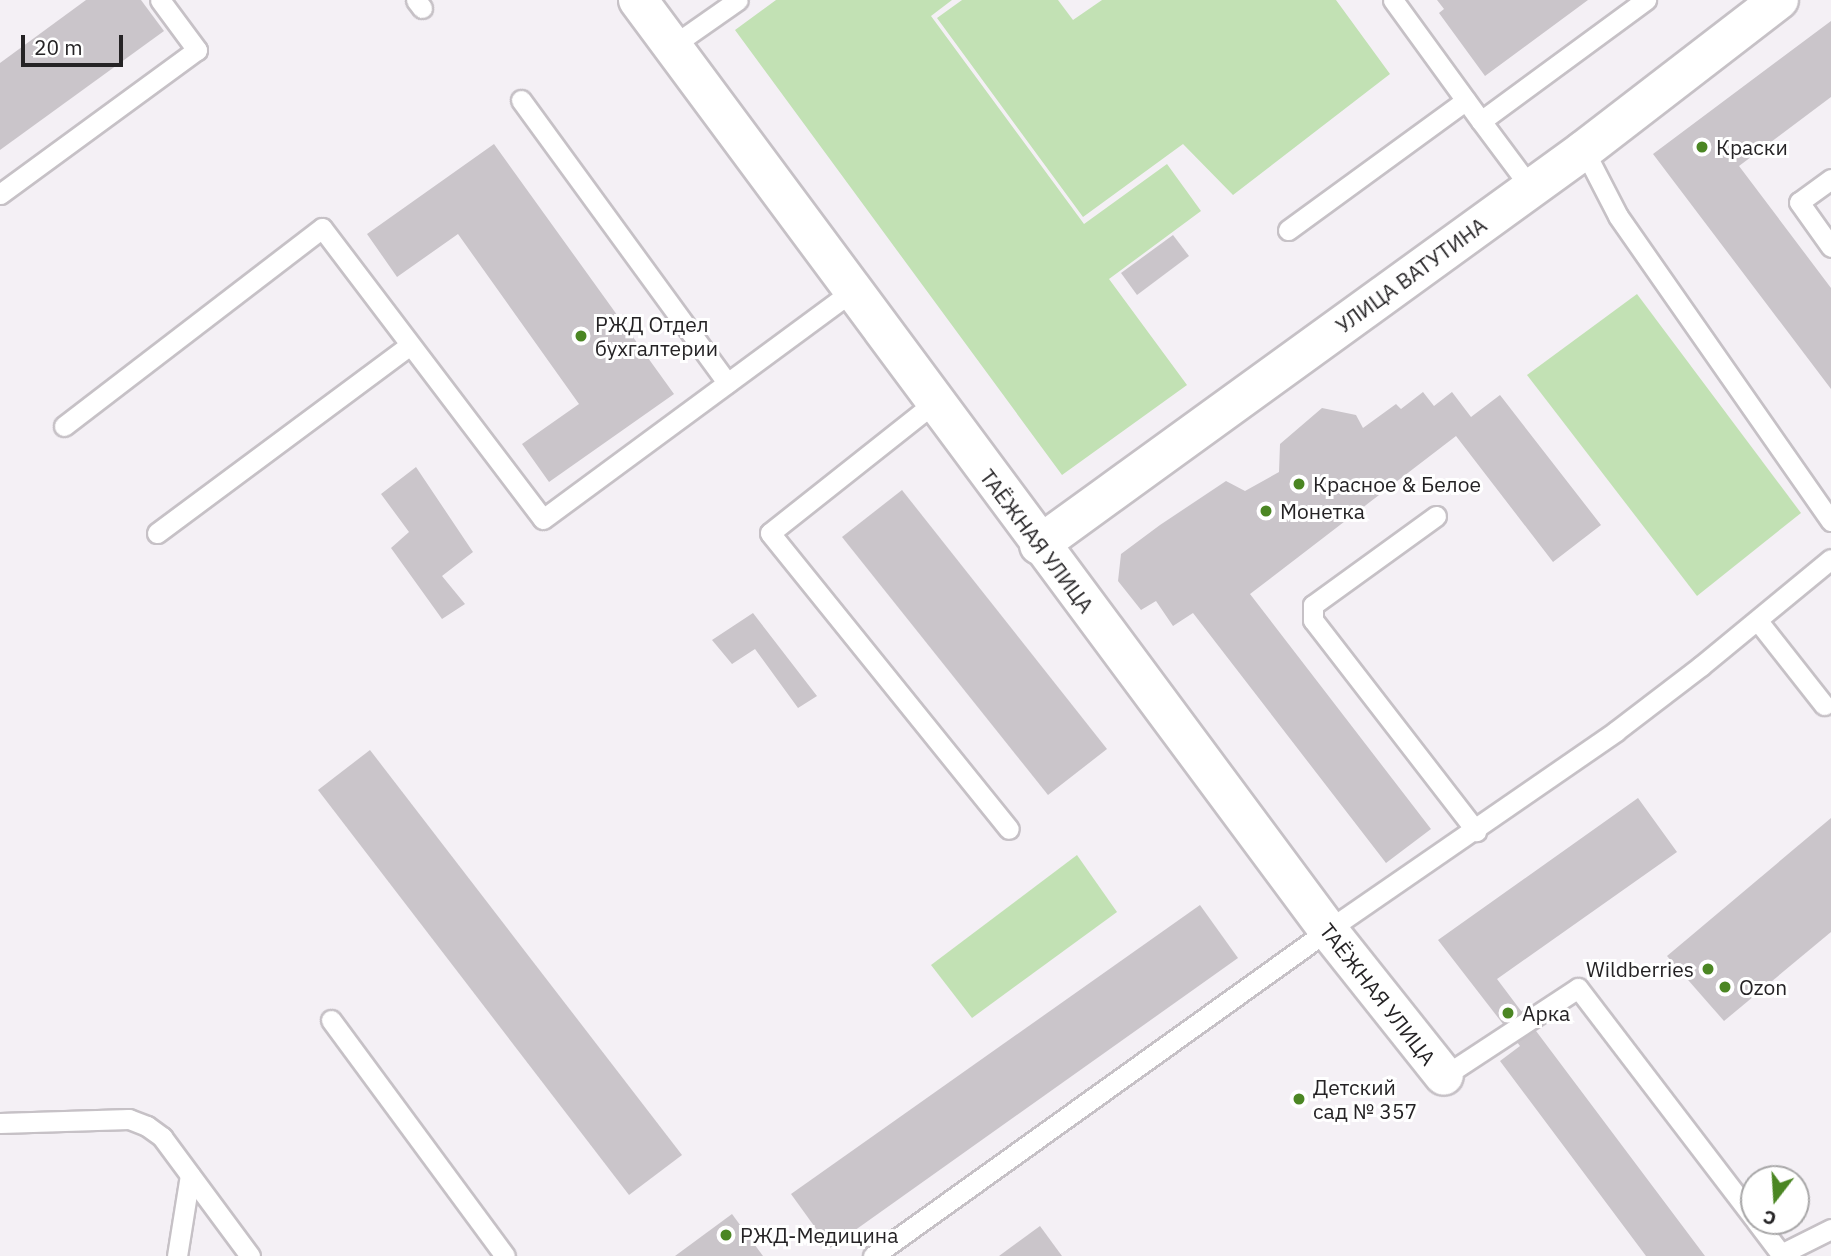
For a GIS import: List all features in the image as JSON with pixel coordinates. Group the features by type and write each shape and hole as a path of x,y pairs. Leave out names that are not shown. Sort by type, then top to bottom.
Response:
{"street":[{"name":"ТАЁЖНАЯ УЛИЦА","path":"638,0 1328,930 1444,1076"},
{"name":"УЛИЦА ВАТУТИНА","path":"1039,544 1584,150 1779,0"}],"lane":[{"path":"0,194 197,50 160,0"},
{"path":"672,46 738,0"},
{"path":"1393,0 1531,188"},
{"path":"1481,121 1646,0"},
{"path":"521,100 727,383"},
{"path":"1288,230 1466,100"},
{"path":"1584,150 1618,216 1831,521"},
{"path":"1831,179 1799,202 1831,247"},
{"path":"64,426 322,228 543,519 852,290"},
{"path":"157,533 411,345"},
{"path":"934,402 770,533 1009,829"},
{"path":"1436,516 1313,605 1313,620 1476,831"},
{"path":"873,1256 1328,930 1476,831 1616,732 1758,621 1831,559"},
{"path":"1758,621 1824,705"},
{"path":"1444,1076 1578,988 1740,1200"},
{"path":"331,1020 505,1256"},
{"path":"0,1123 139,1121 162,1137 250,1256"},
{"path":"177,1256 190,1175"},
{"path":"1766,1235 1781,1254 1831,1229"}],"green space":[{"path":"776,0 952,0 931,16 1084,224 1167,164 1201,211 1109,279 1187,385 1062,475 735,30"},
{"path":"962,0 1058,0 1073,20 1102,0 1336,0 1390,74 1233,195 1183,144 1083,217 937,18"},
{"path":"1637,294 1801,513 1697,596 1527,375"},
{"path":"1077,855 1117,912 972,1018 931,965"}],"building":[{"path":"86,0 141,0 164,31 0,150 0,63"},
{"path":"1437,0 1588,0 1485,76 1439,13 1444,9"},
{"path":"1831,21 1831,97 1739,166 1831,288 1831,389 1653,154"},
{"name":"РЖД Отдел бухгалтерии","path":"494,144 674,394 549,482 522,444 579,404 458,234 397,277 367,234"},
{"path":"1173,235 1189,256 1137,295 1121,273"},
{"path":"1423,392 1434,406 1452,392 1471,417 1500,395 1601,525 1553,562 1456,436 1250,594 1431,829 1386,863 1193,613 1173,626 1156,601 1141,610 1118,581 1121,554 1160,525 1226,481 1245,491 1279,472 1280,444 1322,408 1356,415 1363,428 1396,404 1401,409"},
{"path":"416,467 473,552 442,576 465,604 442,619 391,548 409,532 381,494"},
{"path":"902,490 1107,749 1048,795 842,537"},
{"path":"753,613 817,696 798,708 755,649 732,664 712,640"},
{"path":"370,750 682,1155 629,1195 318,790"},
{"path":"1638,798 1677,852 1497,979 1705,1256 1646,1256 1500,1061 1520,1046 1438,940"},
{"path":"1831,818 1831,932 1724,1021 1667,956"},
{"path":"1200,905 1238,958 830,1248 791,1194"},
{"name":"РЖД-Медицина","path":"732,1214 763,1256 675,1256"},
{"path":"1040,1226 1062,1256 999,1256"}],"place":[{"name":"Краски","path":"1702,147"},
{"name":"РЖД Отдел бухгалтерии","path":"581,336"},
{"name":"Красное & Белое","path":"1299,484"},
{"name":"Монетка","path":"1266,511"},
{"name":"Wildberries","path":"1708,969"},
{"name":"Ozon","path":"1725,987"},
{"name":"Арка","path":"1508,1013"},
{"name":"Детский сад № 357","path":"1299,1099"},
{"name":"РЖД-Медицина","path":"726,1235"}]}
